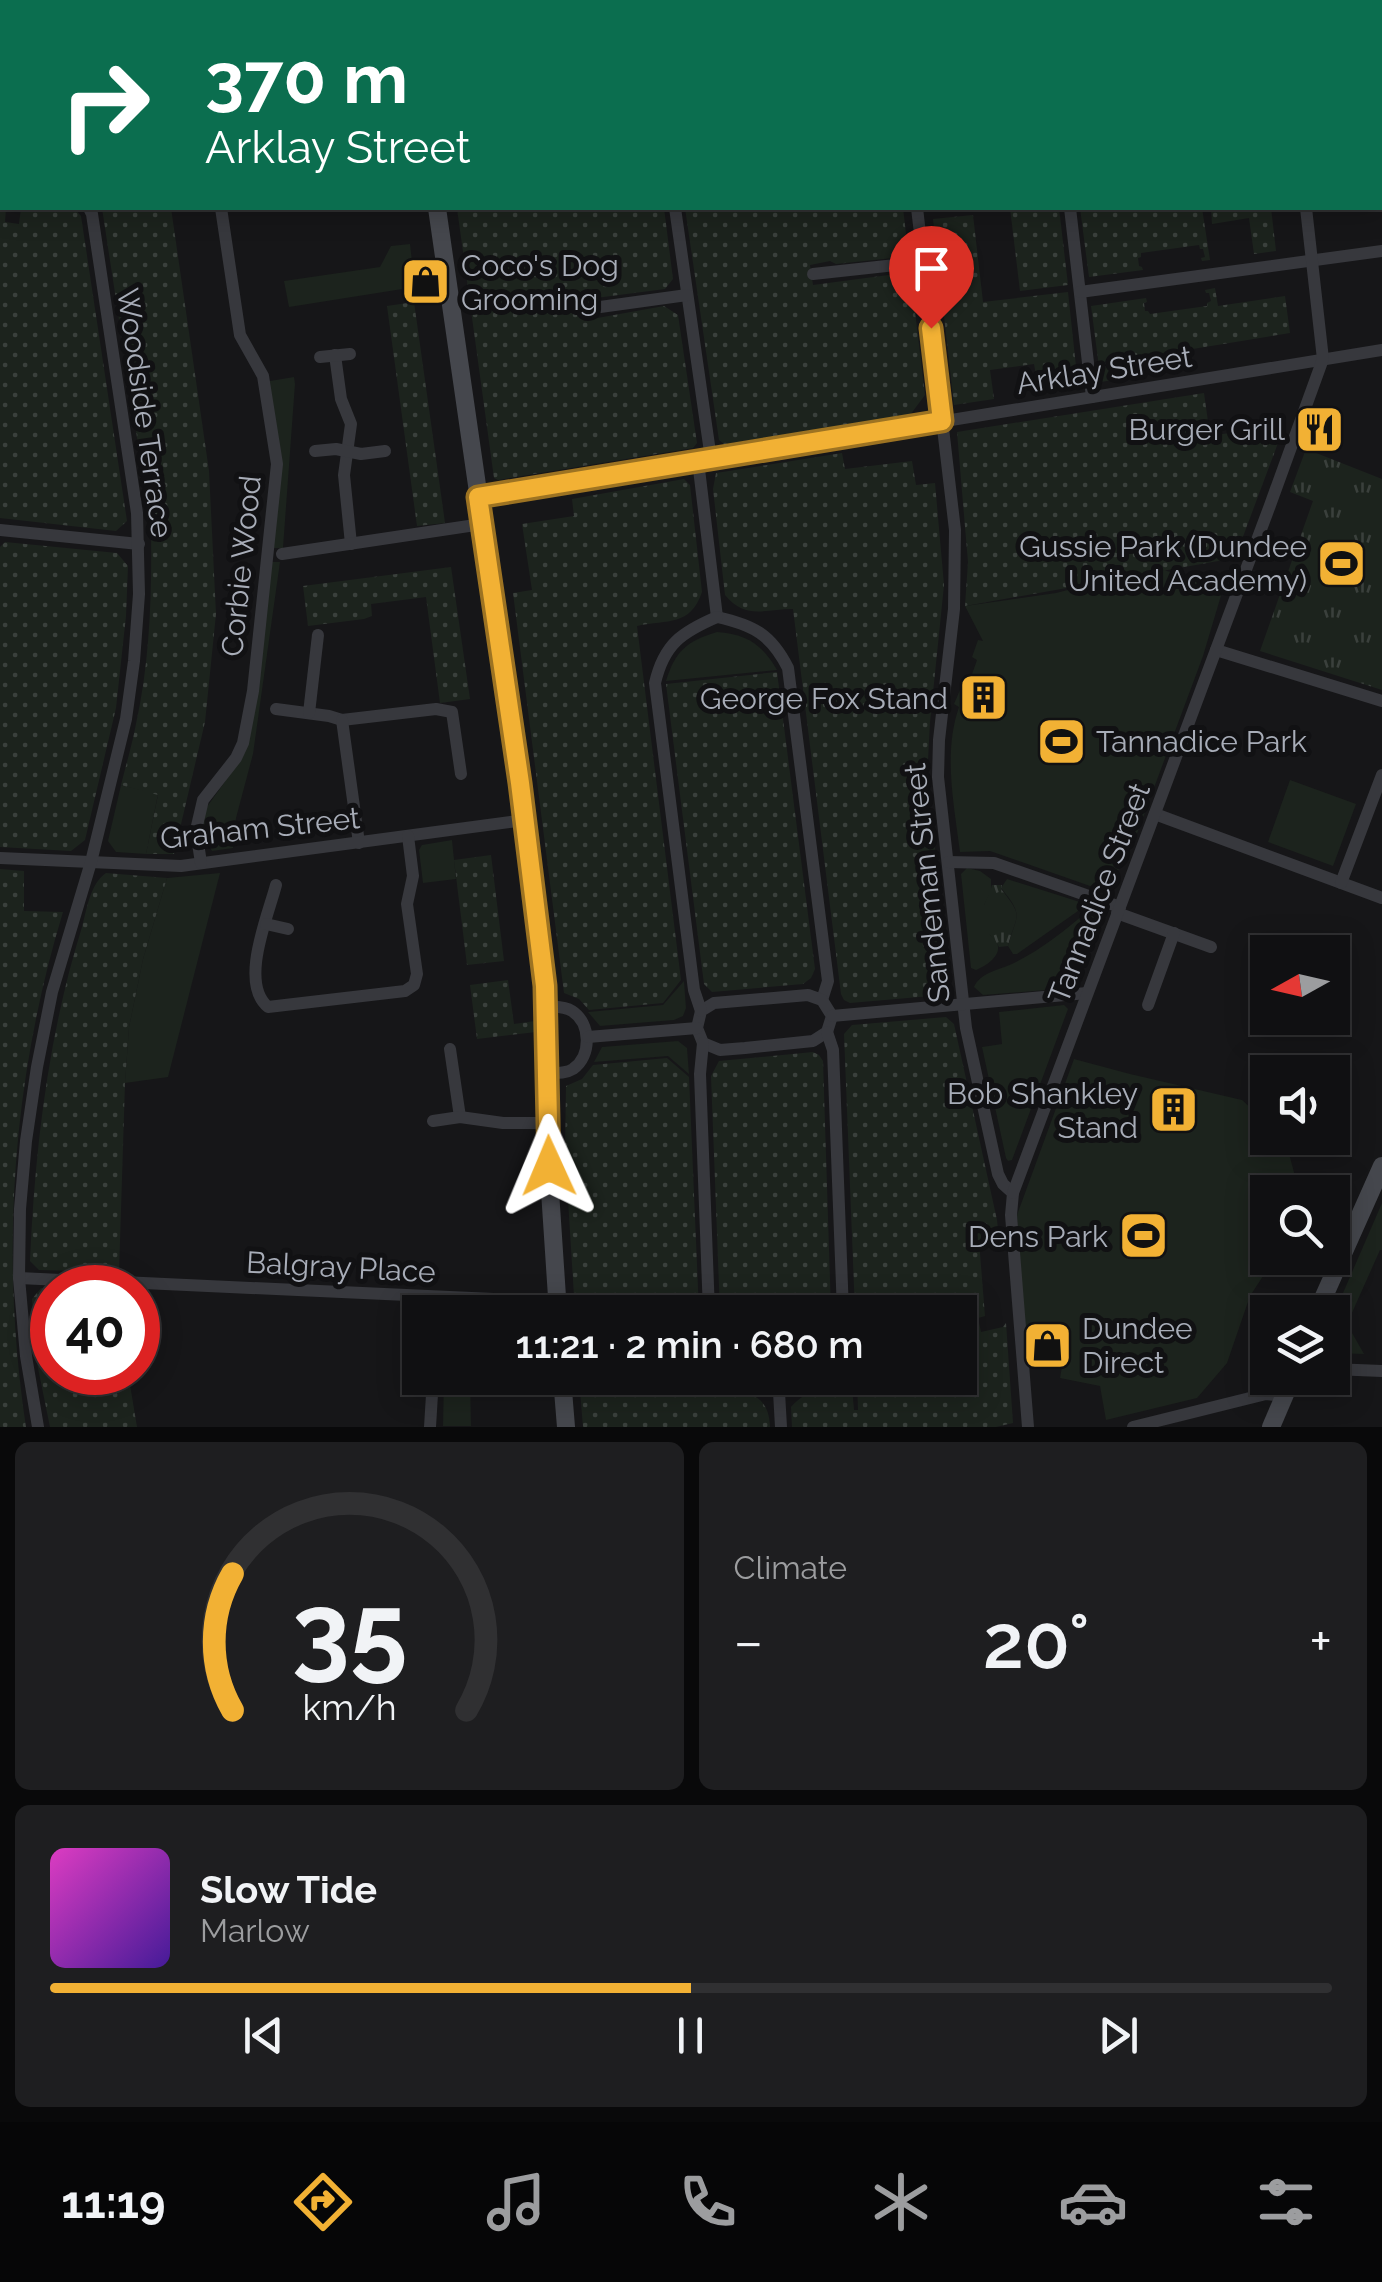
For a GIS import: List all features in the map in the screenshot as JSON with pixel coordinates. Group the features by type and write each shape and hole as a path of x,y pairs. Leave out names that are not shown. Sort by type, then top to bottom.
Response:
{"street":[{"name":"Woodside Terrace","path":"38,1427 19,1278 24,1158 52,992 91,862 126,719 139,594 138,513 90,210"},
{"name":"Corbie Wood","path":"200,864 196,830 203,800 243,744 253,691 277,464 263,376 240,335 222,210"},
{"path":"437,210 525,820 547,1006 556,1295"},
{"path":"675,210 705,460 717,617"},
{"name":"Sandeman Street","path":"917,210 954,530 954,609 938,778 966,1028 998,1174 1013,1192 1010,1215 1028,1427"},
{"path":"1070,210 1092,397"},
{"name":"Tannadice Street","path":"1013,1192 1322,360 1306,210"},
{"path":"1080,292 1382,251"},
{"path":"813,274 923,262"},
{"path":"593,308 687,295"},
{"name":"Arklay Street","path":"478,497 1382,350"},
{"path":"335,355 341,400 351,424 344,476 351,544"},
{"path":"315,451 385,451"},
{"path":"282,554 482,524"},
{"path":"0,530 139,544"},
{"path":"709,1295 700,1074 703,1043 697,1028 701,1011 694,990 656,682 660,662 675,641 695,626 717,617 761,632 778,648 788,668 828,981 822,1000"},
{"path":"309,713 318,635"},
{"path":"1216,650 1382,701"},
{"path":"276,709 342,720 436,709 452,712 461,774"},
{"path":"342,720 359,842"},
{"path":"1341,883 1382,774"},
{"path":"1154,814 1382,898"},
{"name":"Graham Street","path":"0,858 163,866 200,864 525,820"},
{"path":"276,884 256,961 257,992 268,1008 405,991 414,985 418,974 407,904 413,876 408,836"},
{"path":"948,862 994,863 1211,947"},
{"path":"266,924 288,929"},
{"path":"1148,1005 1174,933"},
{"path":"832,1016 1088,994"},
{"path":"701,1011 714,1003 808,995 822,1000 832,1016 827,1032 833,1050 842,1295"},
{"path":"547,1006 573,1011 588,1037 583,1057 574,1068 548,1073"},
{"path":"588,1037 697,1028"},
{"path":"703,1043 720,1050 745,1048 813,1041 827,1032"},
{"path":"450,1049 460,1117"},
{"path":"432,1120 460,1117 502,1123 548,1123"},
{"path":"1325,1295 1382,1166"},
{"path":"19,1278 30,1279"},
{"name":"Balgray Place","path":"160,1284 414,1295"},
{"path":"1350,1370 1382,1371"},
{"path":"1132,1427 1266,1394 1285,1396 1272,1427"},
{"path":"430,1427 432,1395"},
{"path":"563,1395 566,1427"},
{"path":"780,1395 780,1427"}],"shaded area":[{"path":"1062,1329 1068,1332 1063,1359 1028,1362 1025,1334"}],"green space":[{"path":"0,210 6,210 5,222 19,224 21,210 76,210 81,216 127,521 116,531 0,518"},
{"path":"102,210 171,210 209,471 216,614 205,722 174,854 146,854 158,795 121,785 147,652 151,529"},
{"path":"457,210 664,210 673,279 665,289 588,299 592,319 664,306 678,315 697,443 693,448 494,478"},
{"path":"685,210 903,210 908,251 902,257 810,265 813,285 904,273 911,278 925,395 910,415 724,444 719,440"},
{"path":"1010,210 1059,210 1068,285 1020,291"},
{"path":"1080,210 1202,210 1210,260 1202,261 1205,257 1199,245 1141,253 1138,258 1143,270 1089,277"},
{"path":"1211,210 1271,210 1276,251 1254,254 1249,218 1212,224"},
{"path":"973,215 983,302 1068,292 1078,385 1039,391 1034,364 990,370 994,399 954,405 933,219"},
{"path":"410,244 415,287 289,307 284,281 380,267 391,246"},
{"path":"1215,288 1218,306 1285,296 1290,333 1156,355 1158,372 1101,382 1091,306 1146,298 1145,311 1150,314 1207,306 1211,301 1205,290"},
{"path":"414,302 445,523 417,526 387,306"},
{"path":"294,377 283,548 273,548 270,381"},
{"path":"1204,393 1210,436 1262,428 1281,435 1235,558 965,606 968,562 957,432"},
{"name":"Gussie Park (Dundee United Academy)","path":"1306,449 1382,479 1382,690 1260,651 1313,501 1290,492"},
{"path":"842,453 845,469 912,461 916,485 935,483 944,585 927,779 951,986 942,995 850,1003 844,1000 793,609 748,610 725,595 713,489 716,473"},
{"path":"684,479 690,485 702,592 691,611 677,620 637,626 681,980 663,1003 589,1010 579,999 564,993 513,593 532,590 522,524 574,516 572,499"},
{"path":"5,542 117,553 128,566 116,708 85,840 71,851 0,847 0,547"},
{"path":"272,562 280,562 253,754 236,818 233,848 212,851 203,842 204,811 241,759"},
{"path":"451,567 470,699 440,703 426,597 371,604 372,616 364,619 308,626 303,586"},
{"name":"Tannadice Park","path":"1164,570 1223,589 1203,656 1132,847 1127,846 1110,893 990,851 960,852 951,779 954,724 959,707 954,704 960,690 966,691 977,660 972,657 978,640 983,641 965,606 1087,585 1097,589"},
{"path":"717,632 752,642 777,670 666,681 684,649"},
{"path":"777,672 815,969 803,984 712,992 704,984 666,684"},
{"path":"1290,780 1356,804 1333,866 1268,842"},
{"path":"121,785 158,794 146,854 116,852 108,841"},
{"path":"452,840 456,879 423,883 419,850 422,845"},
{"path":"491,855 504,961 467,965 454,860"},
{"path":"967,868 991,879 991,891 984,905 990,935 998,946 996,956 976,970 971,968 961,874"},
{"path":"0,869 24,871 24,911 63,912 32,1039 16,1168 14,1297 26,1427 0,1427"},
{"path":"106,873 167,878 143,959 129,1027 119,1265 34,1265 30,1261 32,1219 52,1051 70,968 96,884"},
{"path":"220,873 168,1077 125,1083 129,1027 143,959 167,878"},
{"path":"1007,879 1085,906 1013,954 1008,946 1016,911 1001,888"},
{"path":"992,885 1002,885 1016,912 1008,946 999,947 982,921"},
{"path":"1096,909 1102,913 1078,983 1071,988 983,995 974,987 984,976 1029,955"},
{"path":"508,980 514,1024 535,1021 536,1032 477,1039 470,985"},
{"path":"684,981 686,1008 683,1016 674,1020 600,1026 588,1012 663,1005"},
{"path":"1064,1005 1068,1009 1012,1160 1008,1161 982,1047 1002,1044 999,1012"},
{"path":"946,1017 954,1024 999,1239 979,1241 985,1316 978,1318 981,1332 1006,1323 1013,1423 996,1427 792,1427 791,1407 805,1395 853,1395 854,1410 858,1410 858,1395 977,1395 977,1295 854,1295 844,1034 852,1025"},
{"path":"678,1041 687,1048 689,1074 668,1056 594,1062 602,1047"},
{"path":"813,1052 823,1061 830,1295 719,1295 711,1076 719,1061"},
{"path":"667,1058 689,1077 698,1295 574,1295 565,1151 566,1086 582,1079 593,1065"},
{"name":"Dens Park","path":"1074,1059 1242,1100 1250,1107 1250,1155 1289,1155 1295,1175 1250,1175 1250,1275 1264,1275 1250,1295 1227,1363 1197,1398 1106,1420 1100,1386 1060,1378 1068,1332 1062,1329 1025,1334 1017,1215"},
{"path":"1382,1203 1382,1250 1350,1317 1350,1295 1342,1295"},
{"path":"1350,1329 1364,1354 1350,1354"},
{"path":"44,1395 132,1395 137,1427 50,1427"},
{"path":"444,1395 470,1395 471,1426 443,1426"},
{"path":"580,1395 752,1395 763,1404 770,1427 583,1427"}],"place":[{"name":"Coco's Dog Grooming","path":"426,282"},
{"name":"Burger Grill","path":"1320,429"},
{"name":"Gussie Park (Dundee United Academy)","path":"1342,563"},
{"name":"George Fox Stand","path":"983,698"},
{"name":"Tannadice Park","path":"1061,741"},
{"name":"Bob Shankley Stand","path":"1173,1110"},
{"name":"Dens Park","path":"1143,1236"},
{"name":"Dundee Direct","path":"1047,1345"}],"route":[{"path":"549,1166 545,986 478,497 942,421 931,328"}]}
